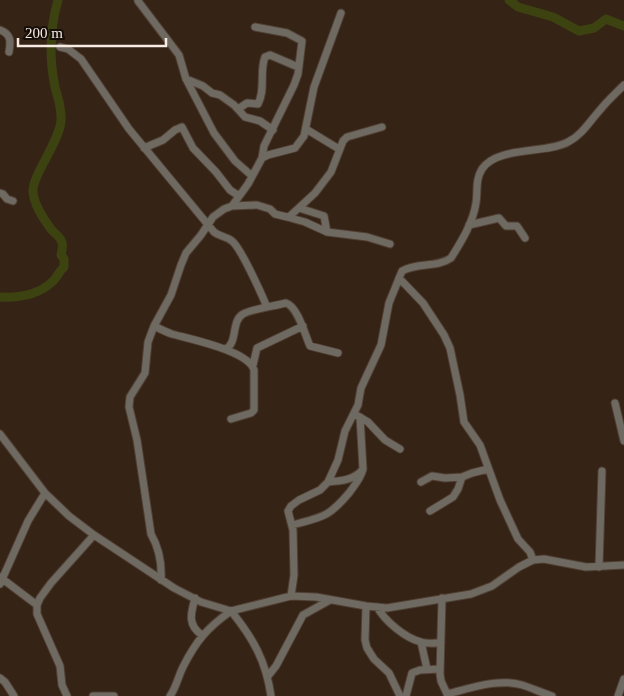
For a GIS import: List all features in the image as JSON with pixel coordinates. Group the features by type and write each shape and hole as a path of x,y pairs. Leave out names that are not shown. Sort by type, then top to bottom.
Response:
{"street":[{"path":"138,2 179,55 186,80 214,133 235,161 252,176"},
{"path":"262,158 295,148 304,136 314,87 341,13"},
{"path":"232,206 262,158 264,146 294,85 302,41 287,33 255,27"},
{"path":"0,30 8,34 10,38 9,52"},
{"path":"60,47 68,49 81,59 118,115 144,148 218,236 230,240 237,247 267,308"},
{"path":"238,109 247,103 258,104 260,102 264,90 262,76 265,56 270,55 298,67"},
{"path":"186,80 220,95 248,118 260,121 273,130"},
{"path":"292,525 315,520 333,511 361,475 363,469 357,415 361,388 381,345 389,303 402,271 407,268 445,262 451,258 469,226 476,203 477,180 482,169 488,163 496,158 567,142 583,131 599,110 624,85"},
{"path":"144,148 163,140 182,127 193,148 230,190 239,196"},
{"path":"287,217 315,193 331,172 339,149 347,137 382,127"},
{"path":"306,129 339,149"},
{"path":"0,194 13,201"},
{"path":"162,580 158,545 151,534 138,440 129,407 130,397 145,372 148,342 154,326 168,302 186,253 213,217 218,212 232,206 257,205 275,214 305,222 327,232 367,237 390,244"},
{"path":"299,208 324,216 327,232"},
{"path":"469,226 499,218 506,226 517,226 525,238"},
{"path":"399,278 423,303 444,335 450,348 464,422 477,439 500,500 518,539 530,552 534,560"},
{"path":"226,349 231,345 240,316 289,304 303,326 310,346 318,350 338,353"},
{"path":"154,326 170,334 195,339 226,349 246,359 253,365"},
{"path":"231,419 251,413 254,410 253,365 257,348 303,326"},
{"path":"614,403 624,441"},
{"path":"357,415 368,422 385,440 400,449"},
{"path":"291,596 294,575 292,525 288,511 299,500 320,490 328,482 338,460 345,431 357,415"},
{"path":"0,434 45,493 69,516 162,580 202,602 231,611 258,648 268,676 271,696"},
{"path":"328,482 350,478 359,474 363,469"},
{"path":"421,482 432,476 462,478 488,469"},
{"path":"599,567 602,470"},
{"path":"430,511 453,497 462,478"},
{"path":"37,605 1,579 28,521 45,493"},
{"path":"67,696 62,685 60,666 37,614 37,605 51,583 94,535"},
{"path":"171,696 182,668 202,635 231,611 291,596 331,599 378,608 397,606 471,594 492,586 519,567 534,560 553,560 577,567 599,567 624,563"},
{"path":"195,598 191,622 193,628 202,635"},
{"path":"442,598 440,669 441,681 448,695 493,683 504,683 521,685 552,696"},
{"path":"268,676 276,666 303,614 331,599"},
{"path":"366,606 365,640 367,648 374,659 389,673 400,696"},
{"path":"378,608 386,621 421,642 441,643"},
{"path":"421,642 427,669"},
{"path":"406,696 412,673 427,669 440,669"},
{"path":"0,678 14,696"},
{"path":"618,696 624,679"},
{"path":"92,696 114,696"}],"waterway":[{"path":"0,297 14,297 34,293 54,280 64,267 64,259 61,255 62,242 42,216 35,202 33,192 37,177 56,139 61,121 51,54 53,21 58,0"},
{"path":"509,0 518,7 553,17 579,31 594,28 606,19 624,26"}]}
